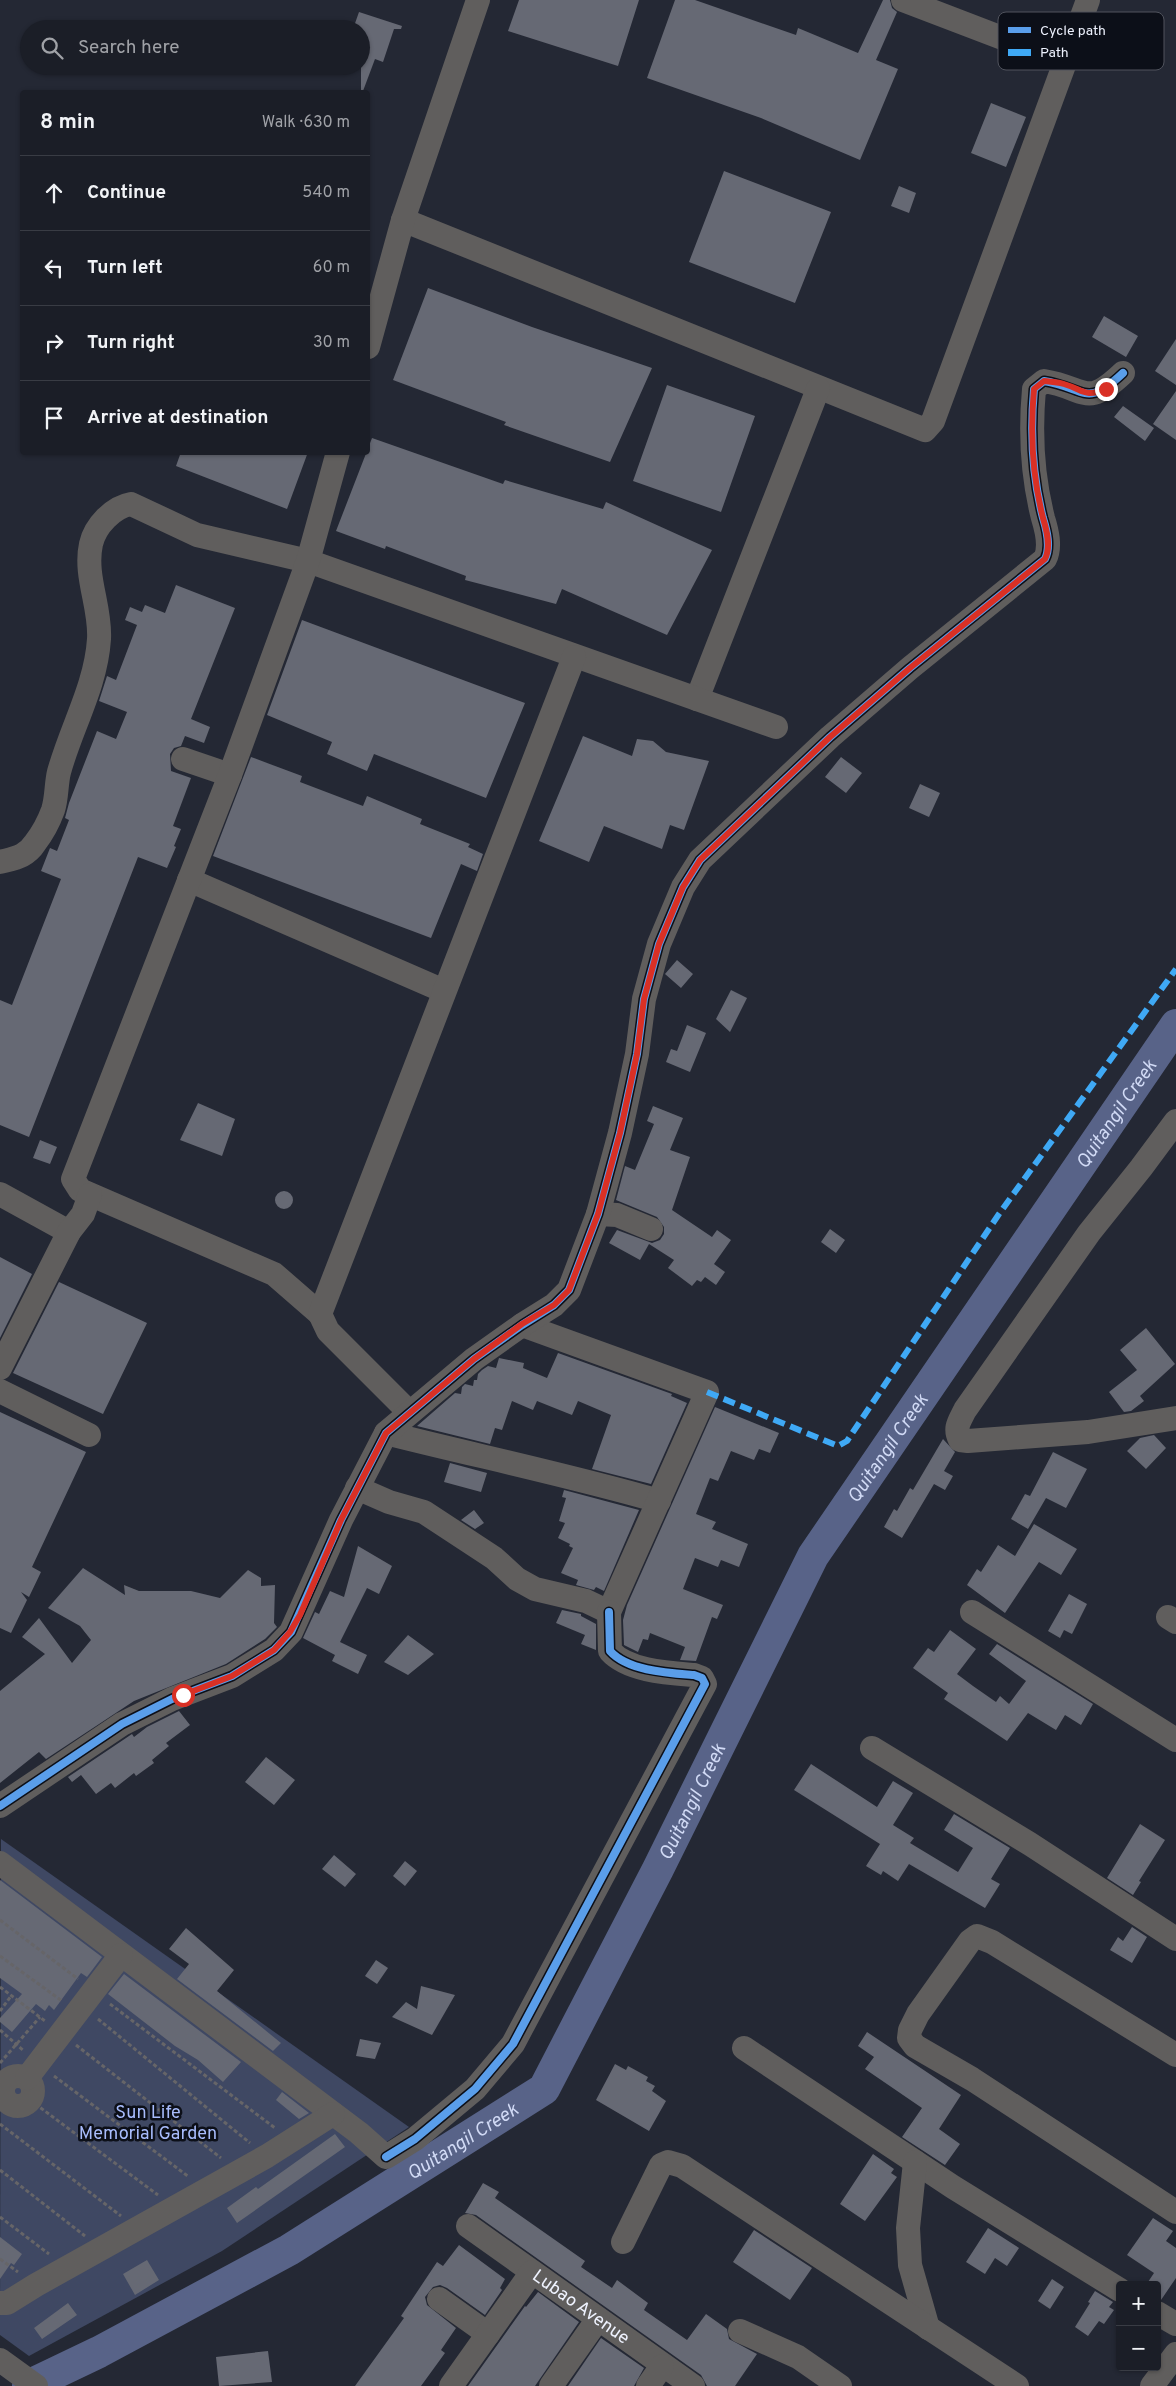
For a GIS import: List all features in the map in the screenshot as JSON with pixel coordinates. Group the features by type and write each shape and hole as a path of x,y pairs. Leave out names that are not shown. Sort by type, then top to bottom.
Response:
{"street":[{"path":"370,341 403,220 478,0"},
{"path":"903,0 998,36"},
{"path":"1084,12 1088,0"},
{"path":"403,220 818,389 925,430 933,421 1062,70"},
{"path":"0,1806 138,1714 232,1676 274,1650 290,1632 300,1615 341,1520 386,1433 474,1359 522,1324 554,1305 569,1290 598,1214 620,1133 637,1054 646,990 659,944 687,880 700,860 830,737 910,668 1045,559 1048,553 1047,532 1036,493 1030,429 1034,389 1044,381 1065,384 1086,394 1094,394 1106,389 1123,372"},
{"path":"697,699 818,389"},
{"path":"337,455 308,561 230,775 73,1180 80,1190 90,1195 274,1274 320,1314 328,1331 409,1412"},
{"path":"0,862 25,856 35,843 53,809 59,773 97,662 99,636 89,562 91,543 98,529 116,508 131,504 197,535 308,561 574,657 776,727"},
{"path":"320,1314 574,657"},
{"path":"183,760 230,775"},
{"path":"189,880 444,991"},
{"path":"1176,1121 1142,1168 1089,1234 965,1410 956,1427 956,1432 960,1440 968,1441 1088,1432 1176,1418"},
{"path":"0,1194 69,1232"},
{"path":"0,1368 69,1232 83,1214 90,1195"},
{"path":"598,1214 617,1215 651,1229"},
{"path":"0,1863 333,2114 386,2157 415,2139 476,2090 513,2044 705,1684 702,1678 694,1674 638,1666 616,1658 610,1651 609,1612 707,1392 522,1324"},
{"path":"0,1391 89,1434"},
{"path":"386,1433 500,1462 596,1483 659,1501"},
{"path":"357,1488 388,1502 424,1512 472,1542 494,1558 517,1579 535,1589 586,1601 609,1612"},
{"path":"972,1612 1176,1740"},
{"path":"872,1748 1030,1844 1176,1939"},
{"path":"1176,2055 992,1942 976,1936 970,1941 918,2014 910,2030 909,2038 916,2046 972,2079 1176,2212"},
{"path":"12,2089 61,2034 80,1995 121,1955"},
{"path":"744,2048 915,2162 1116,2288"},
{"path":"0,2303 7,2303 240,2172 333,2114"},
{"path":"623,2242 661,2165 668,2162 682,2166 1016,2386"},
{"path":"915,2162 908,2228 910,2265 928,2328"},
{"name":"Lubao Avenue","path":"468,2226 662,2366 693,2386"},
{"path":"451,2386 532,2272"},
{"path":"439,2299 488,2334"},
{"path":"1161,2315 1176,2324"},
{"path":"551,2386 598,2319"},
{"path":"740,2331 798,2357 840,2386"},
{"path":"1152,2386 1175,2357"},
{"path":"0,2360 36,2386"},
{"path":"648,2386 662,2366"}],"path":[{"path":"0,1920 80,1981 80,1995 267,2156"},
{"path":"0,1956 63,2002 80,1995"},
{"path":"0,1987 240,2172"},
{"path":"80,1995 292,2141"},
{"path":"0,2011 11,1996"},
{"path":"40,2016 17,2044 12,2089 138,2228"},
{"path":"0,2030 17,2044"},
{"path":"12,2089 17,2044"},
{"path":"12,2089 207,2190"},
{"path":"12,2089 175,2208"},
{"path":"0,2170 102,2249"},
{"path":"0,2217 67,2268"}],"green space":[{"name":"Sun Life Memorial Garden","path":"1,1839 409,2127 222,2251 29,2356 0,2335"}],"building":[{"path":"519,0 639,0 618,66 508,31"},
{"path":"675,0 695,0 796,35 798,28 858,53 883,0 890,0 892,8 897,12 876,60 898,69 860,160 761,118 647,78"},
{"path":"359,12 402,26 401,29 394,29 383,62 375,59 370,72 370,20 356,20"},
{"path":"361,75 369,75 363,90 361,90"},
{"path":"991,103 1026,117 1006,167 971,153"},
{"path":"724,171 831,212 795,303 689,262"},
{"path":"899,186 916,193 909,213 891,206"},
{"path":"428,288 532,327 652,368 610,462 504,425 506,422 393,380"},
{"path":"1104,316 1138,336 1126,357 1092,337"},
{"path":"1176,339 1176,385 1155,371"},
{"path":"667,385 755,416 721,512 633,481"},
{"path":"1176,391 1176,440 1153,424"},
{"path":"1123,406 1154,428 1145,441 1114,417"},
{"path":"372,438 503,484 505,480 603,509 606,502 712,550 667,635 562,589 556,604 465,580 466,576 386,546 385,549 336,531 365,455 370,455"},
{"path":"180,455 307,455 287,509 176,466"},
{"path":"176,585 235,608 191,719 210,727 204,743 185,736 181,746 174,748 170,754 171,771 191,778 173,826 181,829 174,846 176,847 167,868 138,857 29,1137 0,1125 0,1000 12,1005 61,879 41,871 50,848 57,851 69,820 65,818 69,803 97,731 116,739 127,712 99,701 107,676 116,680 137,625 125,620 130,607 142,612 145,605 165,613"},
{"path":"302,620 525,703 486,798 374,754 367,771 327,754 332,742 267,715"},
{"path":"583,736 632,756 637,739 653,741 666,752 709,761 684,830 670,825 662,849 604,826 589,862 539,841"},
{"path":"251,757 302,776 300,782 363,806 367,796 422,819 420,824 470,844 468,847 483,854 477,871 461,864 431,938 213,856"},
{"path":"841,757 862,773 846,793 825,777"},
{"path":"920,784 940,793 929,817 909,808"},
{"path":"677,960 693,974 681,988 665,974"},
{"path":"731,990 747,998 730,1032 716,1019"},
{"path":"687,1025 706,1033 690,1072 666,1062 671,1049 677,1051"},
{"path":"198,1103 235,1119 222,1156 180,1140"},
{"path":"653,1106 683,1118 670,1150 690,1157 672,1210 712,1237 717,1230 731,1240 714,1264 725,1272 716,1285 705,1277 701,1282 697,1280 692,1286 668,1268 674,1260 649,1244 640,1260 609,1243 617,1230 652,1243 660,1240 664,1234 664,1227 657,1217 616,1200 625,1166 635,1170 654,1124 647,1121"},
{"path":"40,1140 57,1147 50,1164 33,1158"},
{"path":"280,1191 288,1191 293,1196 291,1207 280,1209 275,1204 275,1196"},
{"path":"830,1229 845,1240 836,1253 821,1242"},
{"path":"0,1257 32,1274 0,1338"},
{"path":"59,1282 147,1323 103,1414 13,1373"},
{"path":"1146,1328 1175,1364 1140,1396 1144,1401 1131,1411 1124,1412 1109,1392 1137,1370 1120,1350"},
{"path":"558,1353 672,1394 671,1396 687,1403 651,1484 592,1469 611,1415 578,1401 572,1415 537,1401 533,1410 512,1401 502,1430 495,1428 490,1444 417,1426 455,1393 461,1394 462,1387 465,1384 473,1386 474,1380 477,1380 478,1374 482,1370 488,1366 496,1368 499,1358 524,1363 523,1368 547,1378"},
{"path":"715,1407 779,1433 770,1453 759,1449 754,1460 731,1451 718,1481 710,1478 696,1514 716,1522 712,1529 748,1544 739,1567 721,1560 718,1567 695,1558 683,1589 723,1605 717,1619 712,1617 696,1661 680,1660 685,1647 650,1633 648,1640 643,1639 638,1652 624,1645 623,1620 627,1605"},
{"path":"0,1412 86,1452 32,1567 41,1572 29,1597 21,1592 27,1600 11,1633 0,1628"},
{"path":"1154,1435 1166,1448 1146,1469 1127,1451 1140,1438"},
{"path":"943,1439 955,1452 944,1471 953,1476 945,1490 934,1484 902,1538 884,1527 894,1509 897,1511 910,1488 913,1490"},
{"path":"1053,1452 1087,1469 1066,1508 1046,1498 1028,1529 1011,1519 1025,1494 1030,1496"},
{"path":"450,1463 487,1473 481,1492 444,1482"},
{"path":"564,1490 639,1510 604,1591 596,1587 594,1590 576,1585 578,1580 561,1573 573,1548 569,1546 570,1544 558,1538 565,1523 559,1521 566,1498 562,1497"},
{"path":"474,1510 484,1523 475,1529 461,1520"},
{"path":"1034,1524 1077,1549 1061,1575 1039,1562 1005,1613 967,1585 977,1569 981,1572 998,1545 1015,1556"},
{"path":"358,1546 392,1566 379,1594 367,1588 340,1642 367,1655 358,1674 332,1661 335,1655 303,1638 315,1612 319,1614 330,1591 344,1597"},
{"path":"83,1568 125,1595 124,1585 139,1591 191,1591 220,1598 248,1570 261,1578 261,1586 275,1585 274,1623 277,1627 265,1639 226,1664 134,1701 46,1759 39,1752 0,1783 0,1691 45,1654 22,1637 39,1618 72,1663 91,1640 80,1626 48,1608"},
{"path":"1069,1594 1087,1604 1072,1634 1064,1630 1060,1638 1048,1631"},
{"path":"562,1610 581,1614 581,1616 596,1624 596,1650 581,1644 585,1635 556,1623"},
{"path":"950,1630 976,1649 957,1674 973,1686 996,1702 1000,1696 1009,1704 1026,1681 989,1654 997,1644 1093,1704 1081,1725 1065,1715 1056,1730 1028,1713 1007,1741 944,1699 948,1693 913,1668 928,1648 934,1652"},
{"path":"408,1635 434,1654 408,1675 384,1662"},
{"path":"179,1711 190,1725 166,1743 169,1746 152,1760 154,1763 136,1776 134,1773 115,1788 111,1783 96,1794 81,1775 72,1782 68,1777 132,1734 134,1737 147,1727"},
{"path":"266,1757 295,1780 274,1805 245,1782"},
{"path":"811,1764 877,1807 893,1781 913,1793 893,1825 914,1838 910,1843 958,1872 973,1848 944,1830 954,1814 1010,1848 991,1879 1000,1884 985,1908 909,1864 898,1881 883,1871 881,1875 866,1866 880,1844 794,1790"},
{"path":"1140,1824 1165,1840 1139,1881 1141,1882 1133,1895 1107,1878"},
{"path":"334,1855 356,1874 345,1887 322,1869"},
{"path":"405,1861 417,1871 405,1886 393,1876"},
{"path":"0,1880 102,1957 87,1977 81,1973 54,2010 49,2005 45,2011 36,2004 12,2032 0,2022 0,2018 22,1994 0,1978"},
{"path":"1132,1927 1147,1937 1132,1963 1110,1950 1118,1937 1123,1941"},
{"path":"186,1928 234,1970 217,1991 281,2043 273,2051 177,1979 189,1964 169,1949"},
{"path":"376,1960 388,1968 377,1984 365,1976"},
{"path":"124,1974 241,2062 223,2082 198,2060 175,2046 108,1994"},
{"path":"421,1986 455,1995 432,2035 392,2017 406,2002 417,2009"},
{"path":"867,2032 961,2095 939,2129 960,2144 945,2165 902,2137 922,2108 865,2069 874,2057 858,2046"},
{"path":"360,2039 381,2043 375,2059 356,2056"},
{"path":"615,2064 626,2070 628,2066 648,2077 646,2081 655,2086 652,2091 666,2101 649,2131 596,2100"},
{"path":"282,2092 309,2113 299,2119 276,2100"},
{"path":"335,2134 345,2147 237,2223 227,2208 256,2187 258,2189"},
{"path":"873,2154 894,2169 891,2173 897,2177 865,2221 840,2204"},
{"path":"483,2183 499,2192 495,2198 585,2261 581,2267 612,2288 617,2280 648,2303 644,2310 687,2340 706,2314 727,2329 729,2339 757,2354 735,2386 707,2386 701,2375 476,2215 465,2213"},
{"path":"1153,2218 1173,2231 1166,2241 1176,2248 1176,2278 1161,2300 1161,2281 1149,2281 1154,2273 1127,2255"},
{"path":"988,2228 1019,2248 1007,2266 995,2258 985,2274 966,2262"},
{"path":"754,2230 812,2268 790,2300 733,2262"},
{"path":"0,2237 22,2254 14,2265 11,2263 0,2279"},
{"path":"459,2245 505,2279 500,2288 502,2290 485,2315 447,2288 440,2285 433,2287 425,2297 427,2305 456,2328 441,2350 445,2353 421,2386 355,2386 404,2318 401,2316 437,2262 443,2266"},
{"path":"147,2260 159,2280 135,2295 123,2274"},
{"path":"1052,2279 1064,2287 1050,2309 1038,2301"},
{"path":"1095,2291 1113,2302 1109,2307 1114,2310 1104,2324 1099,2321 1088,2336 1075,2327"},
{"path":"538,2292 579,2322 535,2386 468,2386 525,2306"},
{"path":"68,2303 77,2315 42,2339 34,2328"},
{"path":"601,2338 644,2368 634,2386 568,2386"},
{"path":"268,2351 272,2382 219,2386 216,2357"}],"waterway":[{"name":"Quitangil Creek","path":"28,2386 99,2352 289,2250 544,2089 658,1869 813,1556 1176,1025"}],"marked path":[{"path":"707,1392 838,1446 847,1441 999,1214 1176,969"}],"cycle path":[{"path":"0,1806 122,1724 172,1699 232,1676 274,1650 291,1632 341,1520 386,1433 474,1359 554,1305 569,1290 598,1214 620,1133 637,1054 644,999 659,944 683,887 700,860 830,737 910,668 1045,559 1048,539 1036,486 1033,454 1034,389 1044,381 1085,393 1093,393 1101,390 1123,373"},
{"path":"386,2157 415,2139 475,2089 513,2044 705,1684 702,1678 694,1675 649,1670 618,1658 610,1651 609,1612"}],"route":[{"path":"183,1695 232,1676 274,1650 290,1632 300,1615 341,1520 386,1433 474,1359 522,1324 554,1305 569,1290 598,1214 620,1133 637,1054 644,999 659,944 683,887 700,860 830,737 910,668 975,615 1012,588 1045,559 1048,553 1047,532 1036,493 1030,429 1034,389 1044,381 1065,384 1086,394 1094,394 1106,389"}]}
